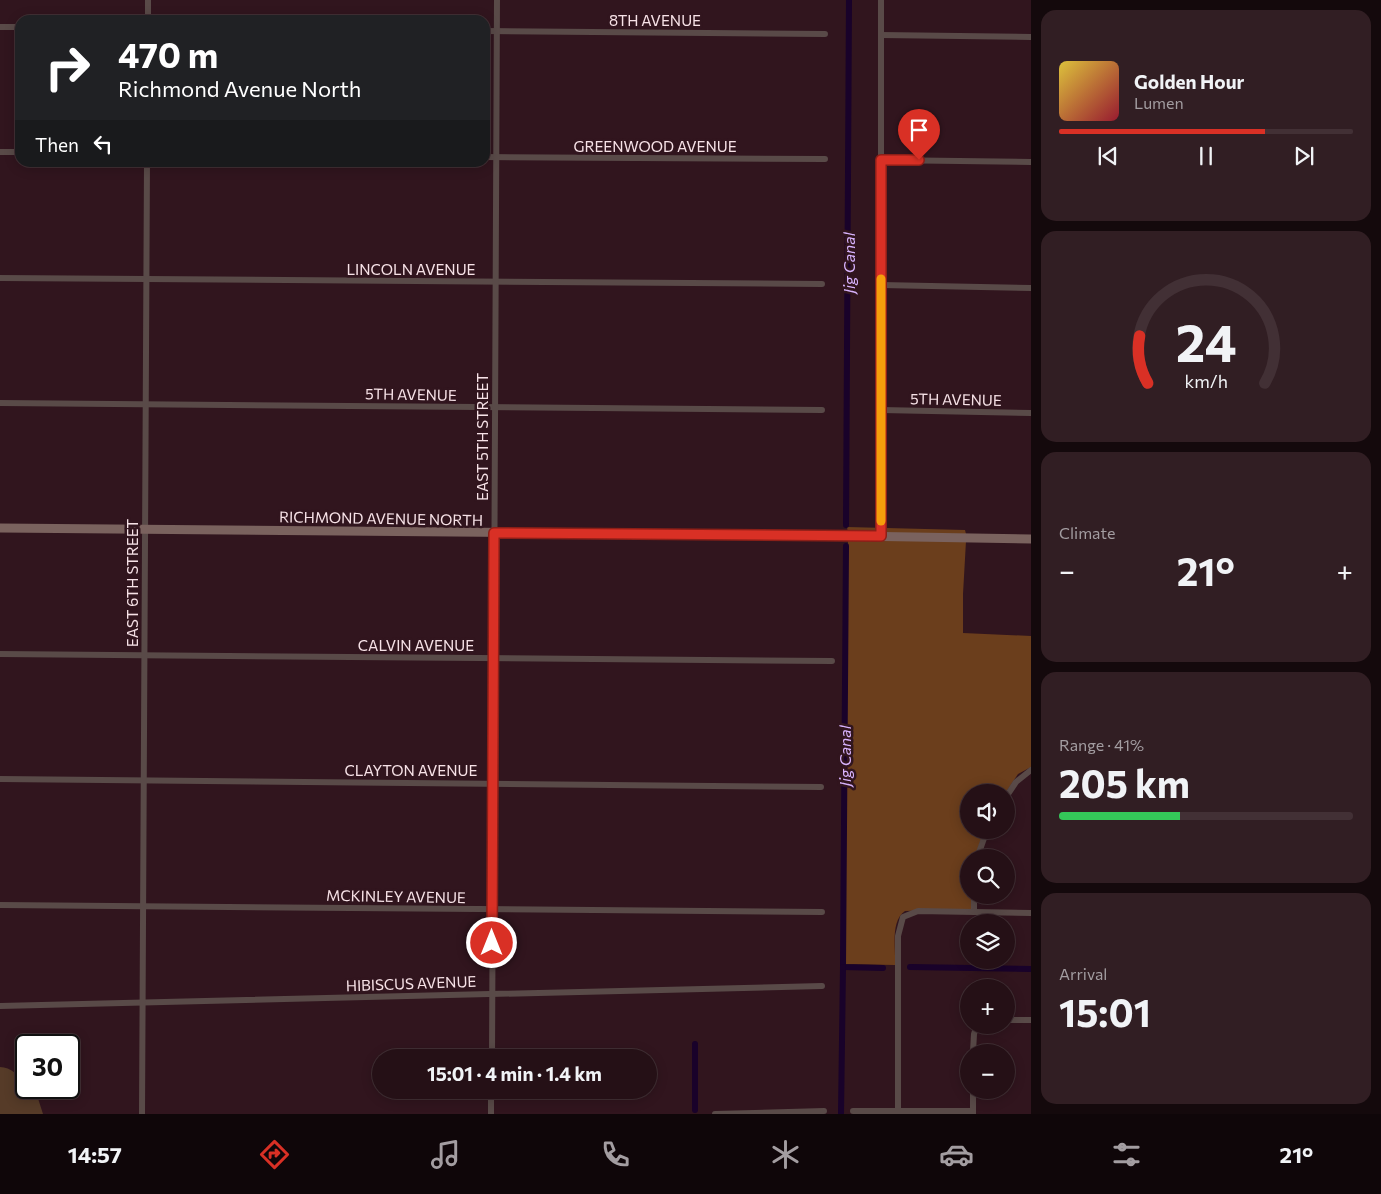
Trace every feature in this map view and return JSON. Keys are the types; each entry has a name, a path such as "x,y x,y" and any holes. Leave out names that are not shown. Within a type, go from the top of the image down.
{"street":[{"path":"148,0 148,15"},
{"name":"EAST 5TH STREET","path":"492,1049 497,0"},
{"path":"881,0 881,536"},
{"path":"0,27 15,27"},
{"name":"8TH AVENUE","path":"490,31 825,34"},
{"path":"881,35 1031,37"},
{"path":"0,152 15,152"},
{"name":"GREENWOOD AVENUE","path":"490,157 825,159"},
{"path":"881,160 1031,162"},
{"name":"EAST 6TH STREET","path":"142,1114 147,167"},
{"name":"LINCOLN AVENUE","path":"0,278 822,284"},
{"path":"882,285 1031,288"},
{"name":"5TH AVENUE","path":"0,403 822,410"},
{"name":"5TH AVENUE","path":"881,410 1031,413"},
{"name":"RICHMOND AVENUE NORTH","path":"0,528 1031,538"},
{"name":"CALVIN AVENUE","path":"0,654 832,660"},
{"path":"1015,784 1031,770"},
{"name":"CLAYTON AVENUE","path":"0,779 821,786"},
{"name":"MCKINLEY AVENUE","path":"0,904 822,912"},
{"path":"974,904 974,912"},
{"path":"898,1113 898,936 903,916 918,911 1031,913"},
{"name":"HIBISCUS AVENUE","path":"0,1006 822,986"},
{"path":"1015,1020 1031,1020"},
{"path":"491,1114 492,1099"},
{"path":"853,1111 973,1113 973,1099"},
{"path":"715,1114 824,1111"}],"shaded area":[{"path":"847,527 965,530 966,534 848,533"},
{"path":"848,539 966,541 963,633 1031,636 1031,767 1018,774 1011,784 960,784 960,839 981,839 978,849 960,849 960,904 971,904 971,909 905,911 897,921 895,965 841,964"},
{"path":"0,1067 4,1067 15,1073 15,1099 38,1099 43,1114 0,1114"}],"waterway":[{"name":"Jig Canal","path":"846,525 849,0"},
{"name":"Jig Canal","path":"846,546 843,967 883,968"},
{"name":"Jig Canal","path":"841,1114 843,967"},
{"name":"Jig Canal","path":"910,967 1031,969"},
{"path":"695,1044 695,1110"}],"slow traffic":[{"path":"881,279 881,521"}],"route":[{"path":"492,943 494,533 881,536 881,160 919,160"}]}
